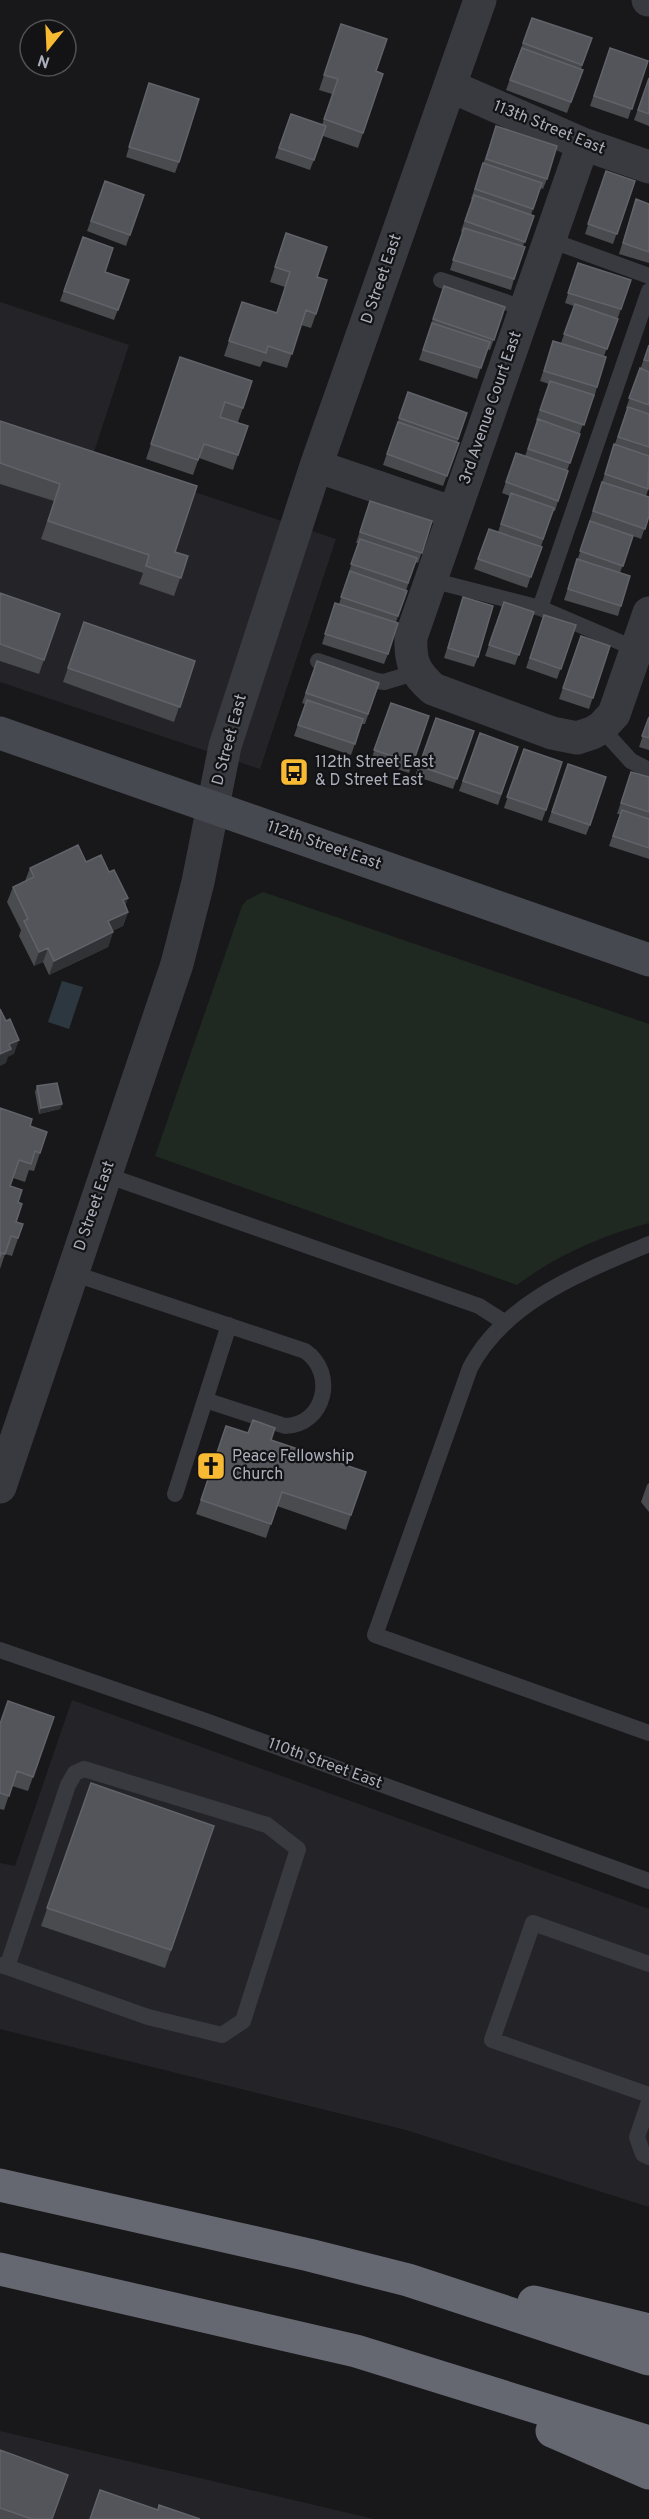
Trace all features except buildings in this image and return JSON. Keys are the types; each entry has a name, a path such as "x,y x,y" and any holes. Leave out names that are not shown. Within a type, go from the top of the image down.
{"highway":[{"path":"0,2185 578,2311 649,2330"},
{"path":"309,2254 408,2280 649,2359"},
{"path":"0,2269 356,2351 649,2442"},
{"path":"356,2351 565,2436 649,2473"}],"main road":[{"name":"112th Street East","path":"0,733 649,960"}],"street":[{"name":"D Street East","path":"0,1487 177,964 198,882 225,746 316,466 480,0"},
{"name":"113th Street East","path":"450,86 584,144 649,167"},
{"name":"3rd Avenue Court East","path":"417,672 411,655 411,637 584,144"},
{"path":"316,466 454,513"},
{"path":"417,672 433,689 552,734 577,738 601,728 614,714 649,613"}],"lane":[{"path":"550,240 649,276"},
{"path":"441,280 526,309"},
{"path":"540,608 649,291"},
{"path":"431,580 540,608 636,649"},
{"path":"318,661 384,682 417,672"},
{"path":"601,728 631,761 649,770"},
{"path":"106,1175 479,1306 504,1322"},
{"path":"649,1244 562,1283 504,1322 479,1351 470,1368 375,1635 649,1733"},
{"path":"72,1273 305,1351 314,1357 324,1380 317,1411 298,1426 285,1426 205,1400"},
{"path":"175,1494 229,1325"},
{"name":"110th Street East","path":"0,1650 203,1720 649,1881"},
{"path":"84,1769 267,1825 298,1850 243,2021 222,2035 148,2017 4,1966 68,1785 75,1773 84,1769"},
{"path":"649,1964 532,1923 492,2040 649,2095"},
{"path":"649,2102 637,2137 642,2154 649,2157"}],"shaded area":[{"path":"0,302 129,345 92,458 336,539 260,769 0,682"},
{"path":"263,892 649,1024 649,1223 580,1248 548,1264 517,1285 155,1156 242,906 247,900"},
{"path":"62,981 83,987 69,1029 48,1022"},
{"path":"72,1700 649,1909 649,2207 406,2130 0,2029 0,1863 15,1866"},
{"path":"0,2431 374,2519 0,2519"}],"place":[{"name":"112th Street East & D Street East","path":"294,772"},
{"name":"Peace Fellowship Church","path":"211,1466"}]}
